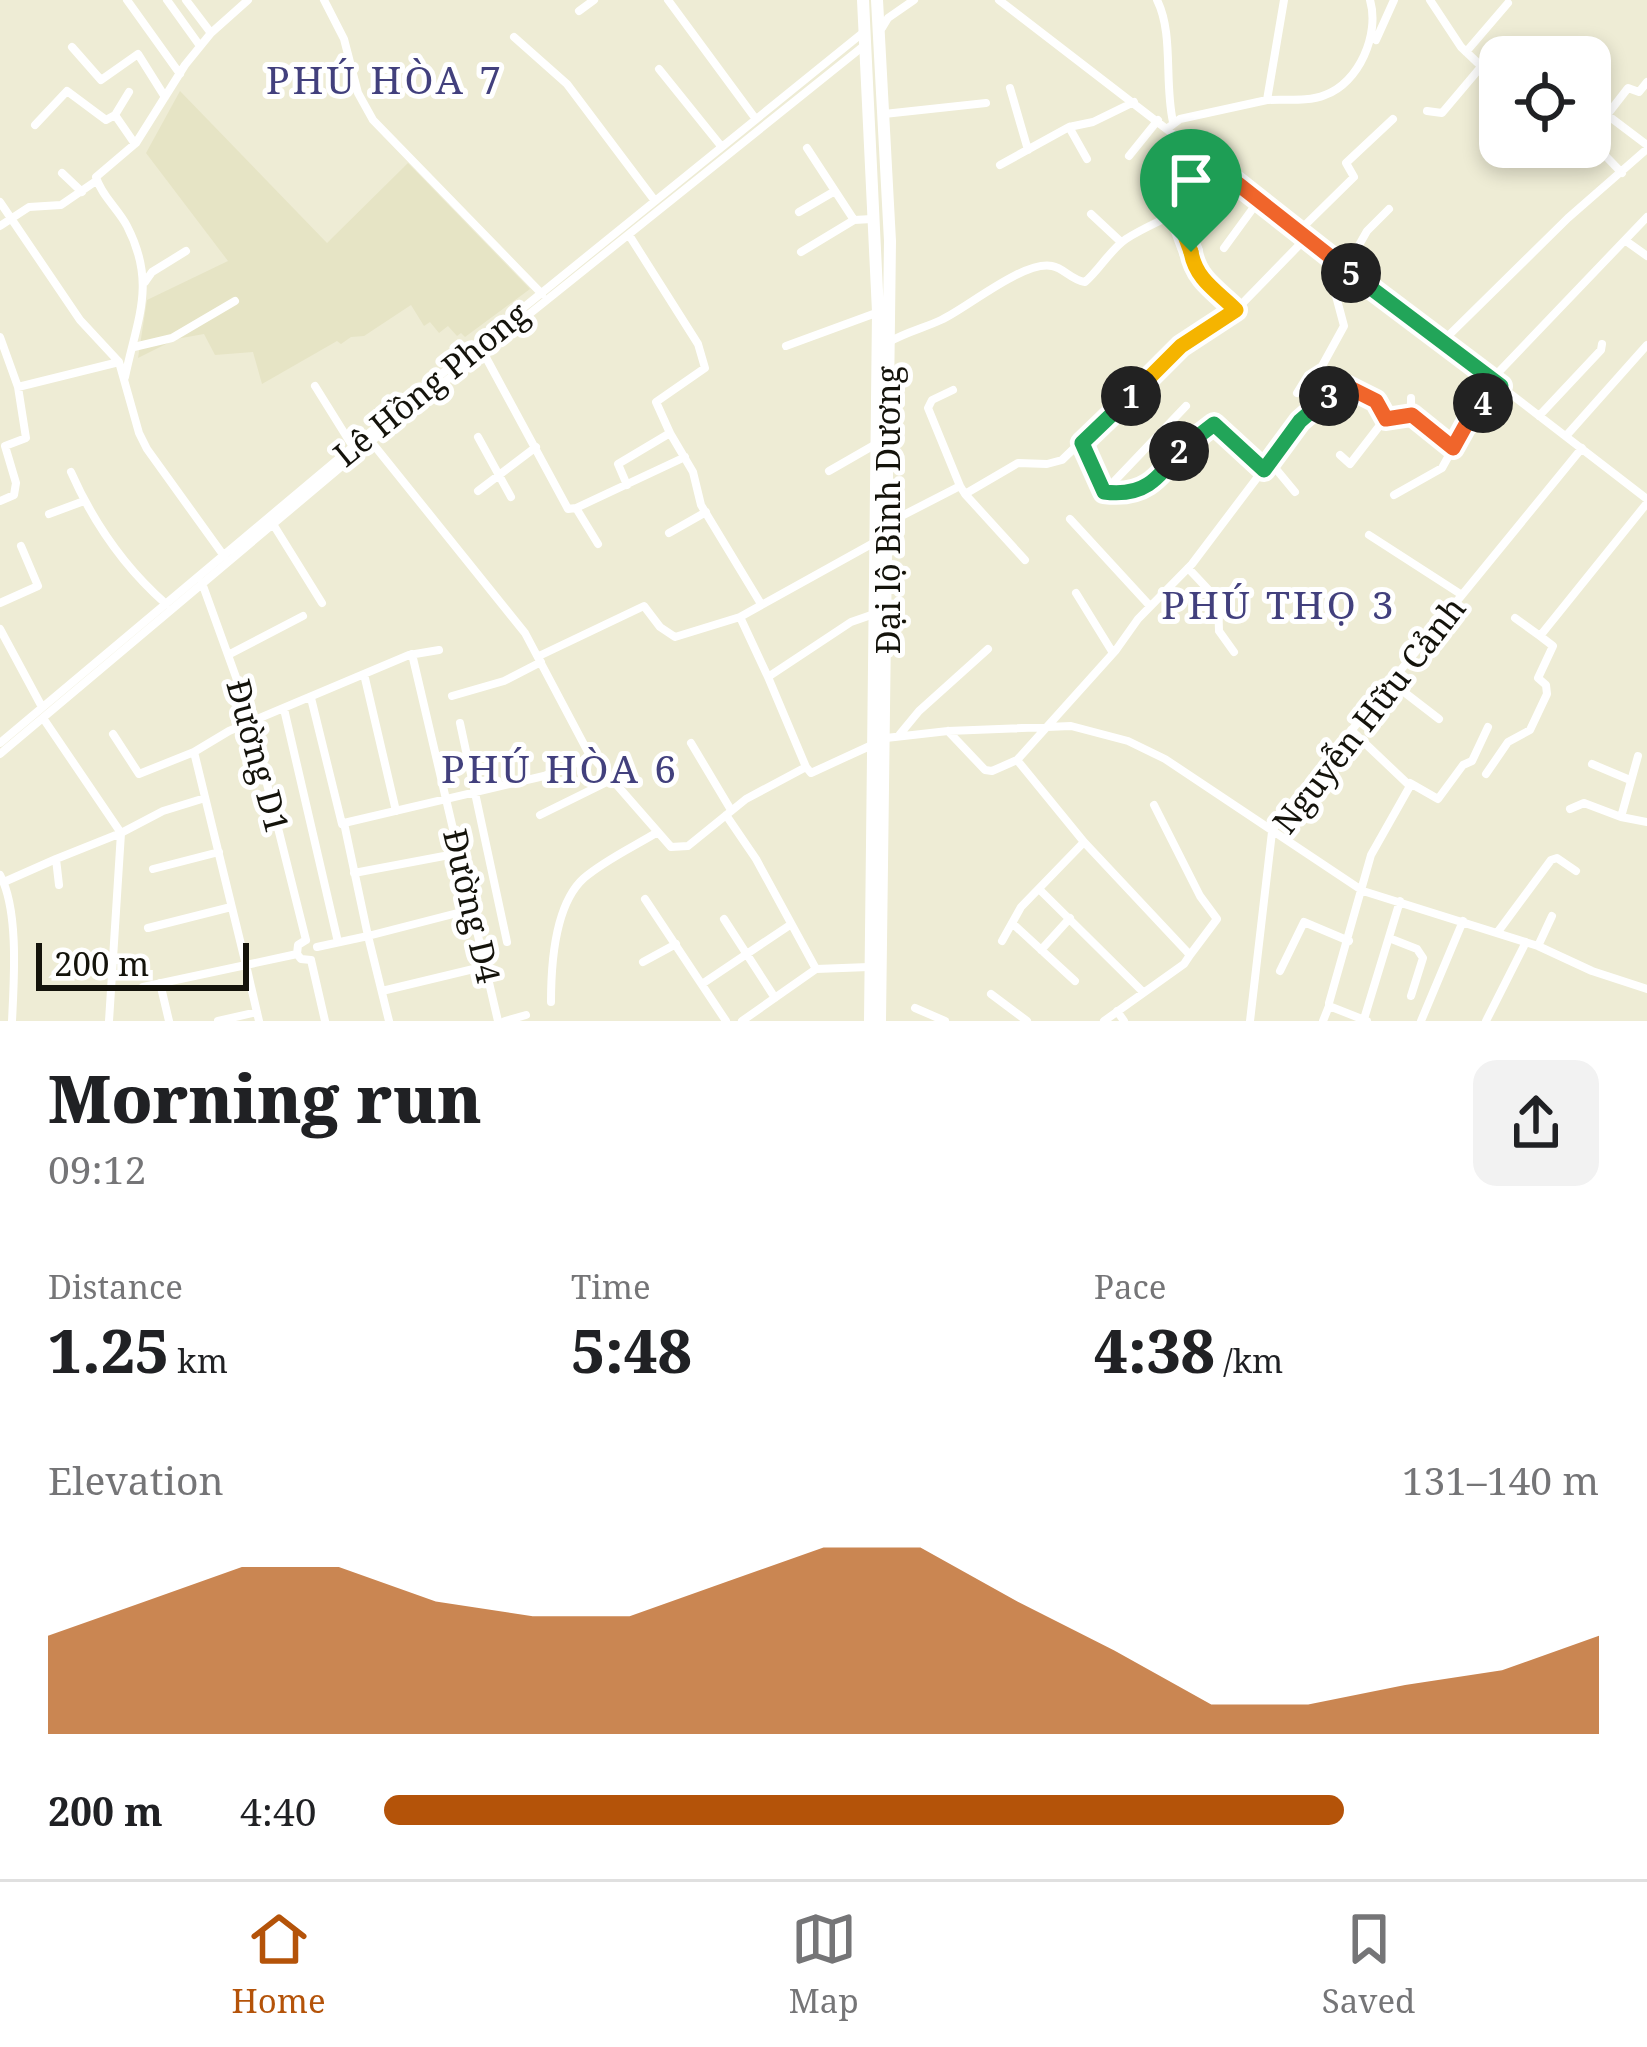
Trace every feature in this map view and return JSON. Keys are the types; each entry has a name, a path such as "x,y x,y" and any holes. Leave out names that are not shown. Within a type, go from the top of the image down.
{"highway":[{"name":"Đại lộ Bình Dương","path":"863,0 883,115 890,241 880,1021"},
{"name":"Đại lộ Bình Dương","path":"870,1021 887,739 877,613 878,312 870,36 883,18 877,0"}],"street":[{"path":"127,0 180,74"},
{"path":"167,0 200,46"},
{"path":"186,0 211,33"},
{"path":"0,226 28,207 61,205 96,181 135,144 200,46 248,0"},
{"path":"325,0 373,120 542,294"},
{"path":"579,11 594,0"},
{"path":"668,0 755,118"},
{"path":"883,18 914,0"},
{"path":"999,0 1171,125 1258,200 1647,501 1540,636"},
{"path":"1157,0 1166,25 1171,125"},
{"path":"1267,100 1284,0"},
{"path":"1370,0 1375,29 1371,46"},
{"path":"1171,125 1267,100 1330,94 1371,46 1394,0"},
{"path":"1430,0 1479,67"},
{"path":"1466,52 1508,3"},
{"name":"Lê Hồng Phong","path":"226,558 273,524 369,438 755,118 870,36"},
{"name":"Lê Hồng Phong","path":"0,743 201,580 353,447 483,352 870,36"},
{"path":"514,37 576,94 656,201"},
{"path":"72,47 101,80 138,54 165,97"},
{"path":"659,69 721,146"},
{"path":"1427,111 1442,113 1479,69"},
{"path":"1611,110 1628,88 1640,92 1647,82"},
{"path":"1010,88 1028,150"},
{"path":"35,125 67,91 106,120 115,115 129,92"},
{"path":"1000,165 1069,127 1093,122 1134,102"},
{"path":"883,115 986,104"},
{"path":"115,115 135,144"},
{"path":"1442,341 1647,147 1611,118"},
{"path":"888,523 1018,463 1063,460 1181,346 1236,310 1354,177 1346,164 1393,119"},
{"path":"1129,156 1158,120"},
{"path":"1069,127 1087,159"},
{"path":"807,148 854,220"},
{"path":"1611,162 1622,173"},
{"path":"62,173 82,192"},
{"path":"889,342 1042,266 1053,266 1084,281 1121,242 1177,214 1224,173"},
{"path":"96,181 134,240 144,283 125,376"},
{"path":"799,212 835,190"},
{"path":"1224,248 1258,200"},
{"path":"0,202 80,320 119,362 147,449 226,558"},
{"path":"1346,268 1367,231 1389,209"},
{"path":"1090,214 1121,242"},
{"path":"1177,214 1194,267 1207,286 1236,310"},
{"path":"1492,379 1647,217"},
{"path":"801,252 854,220 874,219"},
{"path":"629,235 705,360 703,373 656,402 685,457 706,512 761,604"},
{"path":"1626,241 1647,256"},
{"path":"144,283 152,272 186,251"},
{"path":"1297,393 1308,375 1322,366 1344,326 1336,296 1355,276"},
{"path":"134,347 172,338 235,301"},
{"path":"786,346 878,312"},
{"path":"0,337 18,387 26,438 4,446 16,482 14,495 0,501"},
{"path":"1540,416 1602,344"},
{"path":"1566,436 1647,345"},
{"path":"483,352 569,510 685,457"},
{"path":"18,387 119,362"},
{"path":"1322,366 1338,382 1376,401 1386,419"},
{"path":"948,731 985,770 1017,760 1188,568 1300,421 1323,403 1338,382"},
{"path":"315,386 353,447"},
{"path":"1394,495 1438,472 1473,412 1501,386"},
{"path":"952,390 932,400 928,408 963,490 1024,560"},
{"path":"1411,398 1411,414"},
{"path":"1104,492 1186,406"},
{"path":"1411,414 1453,448"},
{"path":"1340,454 1350,464 1386,419 1411,414"},
{"path":"1104,492 1153,484 1181,447 1212,424 1294,492"},
{"path":"627,485 618,464 670,433"},
{"path":"478,436 511,496"},
{"path":"369,438 490,588 540,659 578,738 665,843 680,849 764,787 806,766"},
{"path":"829,471 878,443"},
{"path":"1082,443 1104,492"},
{"path":"478,491 536,447"},
{"name":"Nguyễn Hữu Cảnh","path":"1250,1021 1272,832 1582,448"},
{"path":"71,472 84,502 126,566 166,604"},
{"path":"49,514 84,502"},
{"path":"576,508 598,544"},
{"path":"669,533 706,512"},
{"path":"1070,520 1150,606"},
{"path":"273,524 322,603"},
{"path":"1370,535 1462,595"},
{"path":"452,696 494,684 644,606 659,627 675,638 740,617 877,541"},
{"path":"0,603 38,586 21,546"},
{"path":"1188,568 1218,600 1219,631 1234,652"},
{"name":"Lê Hồng Phong","path":"0,754 166,604 201,580"},
{"name":"Đường D1","path":"201,580 252,722 305,940"},
{"path":"1076,593 1113,653"},
{"path":"767,677 851,622 877,613"},
{"path":"230,654 303,616"},
{"path":"740,617 811,773 887,739 948,731 1071,726 1128,741 1165,759 1363,891 1538,946 1647,989"},
{"path":"1486,774 1508,742 1530,730 1547,694 1538,678 1553,646 1515,618"},
{"path":"0,629 43,712 121,833 110,1021"},
{"path":"112,734 139,774 412,654 440,650"},
{"path":"887,739 988,650"},
{"name":"Đường D4","path":"412,654 501,1020"},
{"path":"364,674 396,811"},
{"path":"1391,682 1439,718"},
{"path":"311,698 389,1021"},
{"path":"284,709 338,942"},
{"path":"460,723 507,943"},
{"path":"1351,730 1409,782 1438,799 1463,765 1472,761 1488,727"},
{"path":"691,743 816,969"},
{"path":"194,752 258,1017 218,1021"},
{"path":"1621,817 1638,756"},
{"path":"343,825 544,776 592,757"},
{"path":"1017,760 1084,842 1190,955"},
{"path":"1592,764 1630,781"},
{"path":"540,815 611,780"},
{"path":"1323,1021 1371,855 1407,797 1409,782"},
{"path":"11,1021 14,929 2,879 205,798"},
{"path":"1570,809 1584,803 1647,822"},
{"path":"1103,1021 1184,964 1216,919 1154,805"},
{"path":"550,1002 550,962 571,894 585,878 656,833"},
{"path":"1002,941 1021,907 1084,842"},
{"path":"153,868 219,852"},
{"path":"354,873 460,853"},
{"path":"1497,933 1551,860 1557,858 1576,871"},
{"path":"56,859 59,885"},
{"path":"1040,890 1143,992"},
{"path":"645,898 726,1021"},
{"path":"1329,1006 1365,1020 1400,901"},
{"path":"148,928 231,907"},
{"path":"316,947 310,960 297,954 305,940 316,947 473,909"},
{"path":"1538,946 1552,916"},
{"path":"1041,950 1070,918"},
{"path":"724,919 775,998"},
{"path":"1421,1021 1463,921"},
{"path":"1280,970 1304,922 1349,941"},
{"path":"1012,923 1075,981"},
{"path":"702,984 790,925"},
{"path":"1389,938 1417,949 1423,958 1411,996"},
{"path":"1486,1021 1526,942"},
{"path":"643,962 676,944"},
{"path":"143,987 297,954"},
{"path":"310,960 325,1021"},
{"path":"382,992 486,966"},
{"path":"742,1021 816,969 871,967"},
{"path":"160,983 169,1021"},
{"path":"992,994 1028,1021"},
{"path":"915,1008 945,1021"},
{"path":"1117,1011 1124,1021"},
{"path":"501,1020 526,1015"}],"shaded area":[{"path":"180,91 327,243 408,163 530,289 465,337 448,326 439,333 430,322 424,326 411,305 364,336 341,344 337,341 262,384 253,352 215,355 204,334 176,339 138,358 147,300 228,261 146,153"}],"district":[{"name":"PHÚ HÒA 7","path":"385,80"},
{"name":"PHÚ THỌ 3","path":"1279,605"},
{"name":"PHÚ HÒA 6","path":"560,769"}],"route":[{"path":"1224,173 1501,386 1473,412 1453,448 1412,415 1386,419 1376,401 1338,382 1323,403 1300,421 1264,470 1212,424 1181,447 1153,484 1104,492 1082,443 1181,346 1236,310 1207,286 1194,267 1191,252 1177,214 1224,173"}]}
